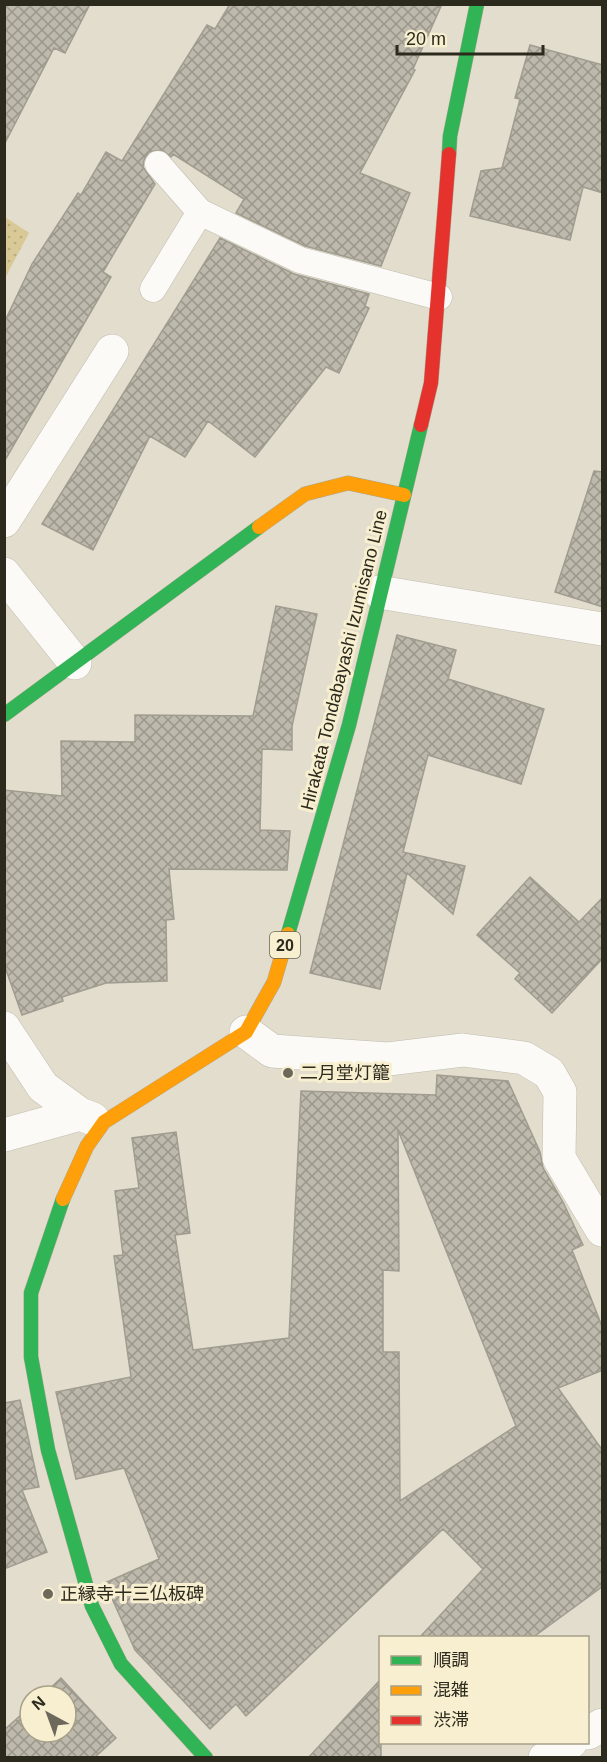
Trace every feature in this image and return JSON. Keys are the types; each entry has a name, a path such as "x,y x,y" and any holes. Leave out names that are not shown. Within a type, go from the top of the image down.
{"main road":[{"name":"Hirakata Tondabayashi Izumisano Line","path":"206,1758 121,1664 92,1605 48,1450 31,1357 31,1293 54,1220 87,1146 92,1118 246,1032 274,982 349,725 379,592 431,383 450,136 477,4"},
{"name":"Hirakata Tondabayashi Izumisano Line","path":"4,715 305,494 348,483 404,495"}],"street":[{"path":"4,521 112,351"},
{"path":"4,574 75,663"},
{"path":"379,592 603,629"},
{"path":"4,1028 43,1087 92,1118"},
{"path":"246,1032 272,1052 388,1059 463,1050 524,1058 549,1073 560,1092 559,1158 603,1230"},
{"path":"4,1135 92,1118"},
{"path":"589,1732 603,1725"},
{"path":"545,1758 569,1744"}],"lane":[{"path":"158,165 200,212 300,260 439,297"},
{"path":"153,289 200,212"}],"shaded area":[{"path":"5,217 29,233 5,278"}],"building":[{"path":"4,4 90,4 65,53 54,48 4,145"},
{"path":"230,4 442,4 413,69 415,70 360,173 410,193 381,266 305,246 236,213 244,199 173,154 171,157 162,150 149,152 143,167 155,184 103,272 111,277 4,462 4,323 32,264 78,193 81,195 106,152 122,161 207,25 215,29"},
{"path":"530,45 603,65 603,193 583,187 570,240 470,216 481,171 502,168 520,99 515,98"},
{"path":"220,238 294,274 369,294 365,306 369,308 339,373 326,367 255,457 208,421 185,457 150,436 93,550 42,524"},
{"path":"594,471 603,472 603,607 555,592"},
{"path":"276,606 317,614 292,726 292,750 262,749 260,830 290,831 287,870 169,869 174,919 166,920 167,981 106,983 62,997 63,1001 22,1015 4,964 4,790 62,796 61,741 135,742 135,715 253,716"},
{"path":"397,635 456,650 448,679 544,709 521,784 428,755 403,852 465,866 453,914 407,873 380,989 310,973"},
{"path":"530,877 579,922 603,897 603,958 552,1013 515,979 520,973 477,935"},
{"path":"437,1075 508,1081 540,1152 543,1168 563,1202 583,1245 572,1250 603,1329 603,1370 558,1388 603,1451 603,1586 535,1636 421,1636 483,1569 443,1529 246,1716 236,1704 210,1729 135,1650 105,1583 159,1559 124,1468 76,1479 56,1392 131,1377 114,1256 123,1255 115,1191 139,1188 132,1138 176,1132 190,1233 175,1235 193,1350 289,1338 301,1091 436,1095","holes":["398,1130 516,1426 400,1501 399,1352 383,1352 383,1270 399,1271"]},
{"path":"20,1400 39,1487 22,1490 47,1552 4,1569 4,1403"},
{"path":"61,1678 66,1684 55,1684"},
{"path":"379,1681 381,1758 308,1758"},
{"path":"78,1697 116,1738 94,1758 4,1758 4,1730 18,1718 18,1744 78,1744"}],"traffic: fast":[{"path":"449,154 450,136 477,4"},
{"path":"288,934 349,725 421,425"},
{"path":"4,715 259,527"},
{"path":"63,1199 31,1293 31,1357 48,1450 92,1606 121,1664 206,1758"}],"traffic: slow":[{"path":"259,527 305,494 348,483 404,495"},
{"path":"63,1199 87,1146 104,1122 246,1032 274,982 288,934"}],"traffic: jam":[{"path":"421,425 431,383 449,154"}],"place":[{"name":"二月堂灯籠","path":"288,1073"},
{"name":"正縁寺十三仏板碑","path":"48,1594"}]}
